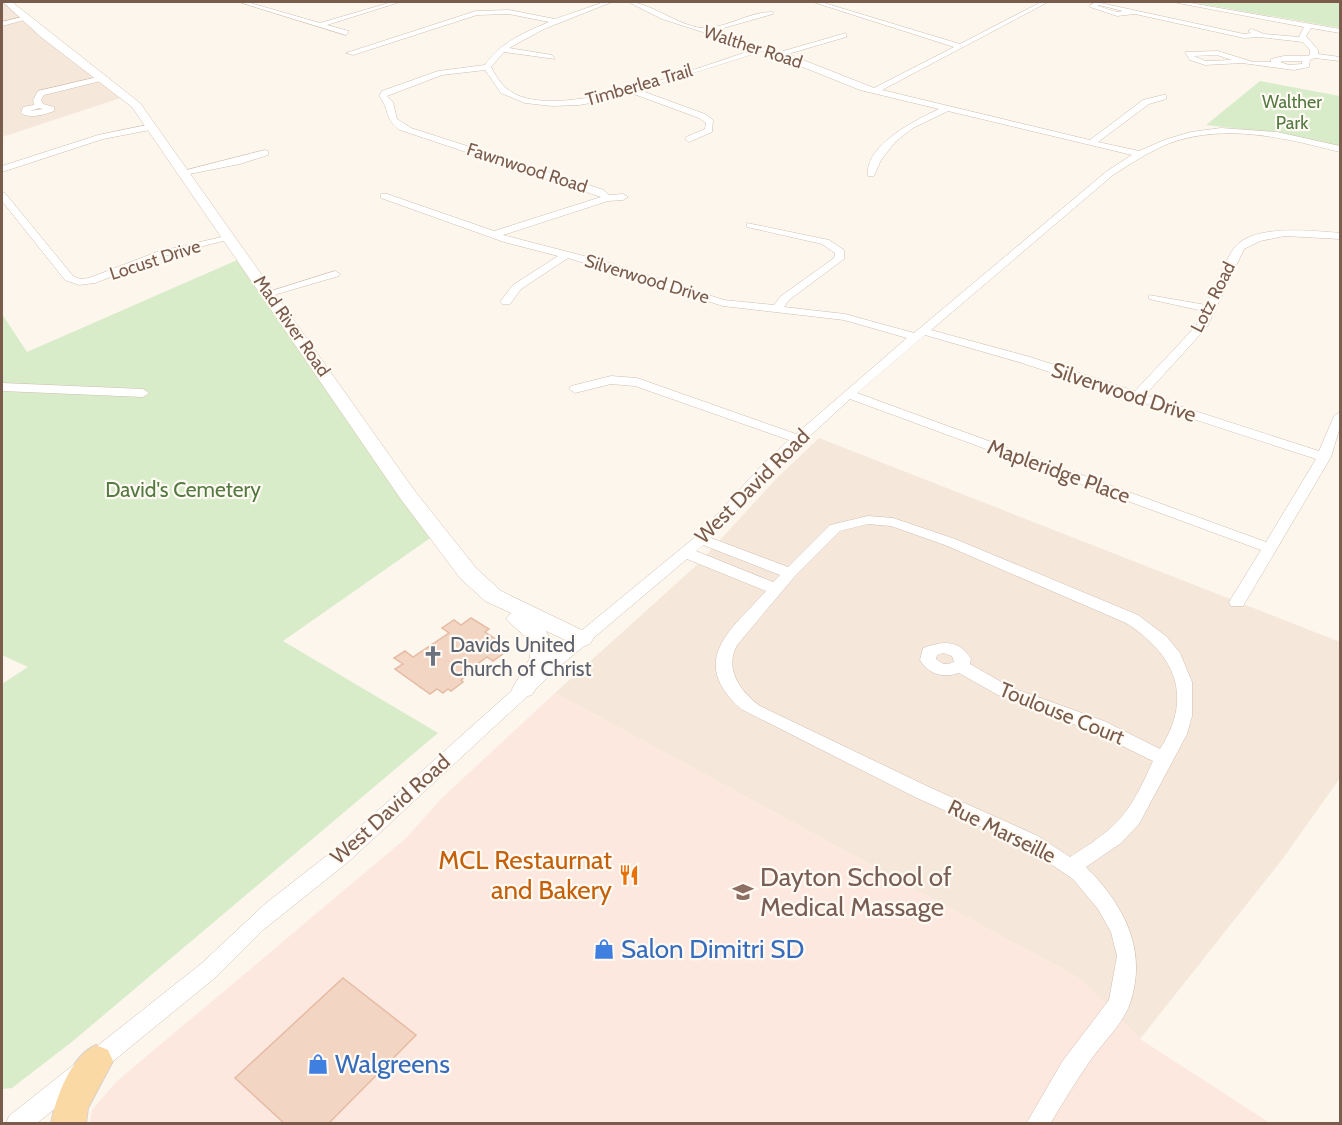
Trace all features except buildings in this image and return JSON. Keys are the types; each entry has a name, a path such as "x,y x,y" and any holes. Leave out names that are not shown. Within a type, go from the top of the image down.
{"main road":[{"path":"68,1124 71,1104 96,1061"}],"street":[{"name":"Mad River Road","path":"7,2 136,105 270,293 445,546 468,573 493,596 582,639"},
{"path":"242,2 346,33"},
{"path":"377,2 387,4"},
{"path":"320,25 397,2"},
{"path":"487,67 492,58 555,21 609,2"},
{"name":"Walther Road","path":"631,2 653,15 781,54 875,91"},
{"path":"816,2 959,46"},
{"path":"875,91 1045,2"},
{"path":"1176,2 1341,31"},
{"path":"1135,12 1117,14 1091,5 1109,3 1135,12 1198,24 1221,23 1245,28 1260,35 1304,40"},
{"path":"350,53 476,13 509,12 555,21"},
{"path":"704,31 771,13"},
{"path":"2,24 26,18"},
{"path":"1276,62 1257,64 1242,61 1206,62 1193,59 1188,54 1202,52 1232,56 1249,55 1300,68 1306,65 1314,50 1304,40 1302,32 1309,26"},
{"path":"781,54 843,35"},
{"name":"Timberlea Trail","path":"487,67 506,92 537,102 582,102 631,90 763,49"},
{"path":"505,50 552,57"},
{"path":"1232,56 1242,61"},
{"path":"1310,58 1341,59"},
{"name":"Fawnwood Road","path":"487,67 441,73 385,93 383,96 389,102 389,116 399,126 601,192 607,198 493,235"},
{"path":"39,106 37,99 45,92 102,78"},
{"path":"631,90 702,116 711,122 709,130 689,139"},
{"path":"875,91 1139,154"},
{"path":"1091,143 1146,102 1164,97"},
{"path":"871,174 884,145 911,126 947,108"},
{"path":"2,170 101,137 152,127"},
{"name":"West David Road","path":"17,1124 209,970 237,941 303,883 341,856 524,689 700,539 726,509 798,439 1110,173 1139,154 1185,134 1218,130 1269,135 1341,149"},
{"path":"184,172 240,161 265,153"},
{"name":"Locust Drive","path":"2,195 69,278 79,282 91,281 161,254 230,238"},
{"name":"Silverwood Drive","path":"384,196 493,235 618,268 723,303 856,319 919,334 1137,396 1324,457"},
{"path":"607,198 623,197"},
{"path":"752,225 825,242 840,252 839,259 785,298 776,310"},
{"name":"Lotz Road","path":"1137,396 1193,337 1236,251 1244,243 1264,236 1285,233 1341,236"},
{"path":"506,302 517,287 566,255"},
{"path":"270,293 335,274"},
{"path":"1153,297 1209,309"},
{"path":"574,389 598,382 637,382 798,439"},
{"path":"2,387 143,393"},
{"name":"Mapleridge Place","path":"849,394 1269,548"},
{"path":"1237,602 1324,457 1332,431 1341,416"},
{"name":"Rue Marseille","path":"859,520 886,521 950,542 1132,619 1151,632 1170,651 1185,676 1181,723 1177,736 1129,824 1071,866 1031,841 905,784 744,702 728,682 723,655 730,642 790,573 835,528 859,520"},
{"path":"700,539 790,573"},
{"path":"684,552 776,589"},
{"path":"493,596 505,610 539,634 544,642 543,657 524,689"},
{"name":"Toulouse Court","path":"961,666 1005,691 1098,726 1163,758"},
{"path":"1037,1124 1070,1070 1119,1004 1127,956 1121,931 1105,903 1071,866"}],"shaded area":[{"path":"2,2 7,2 90,70 127,96 2,137"},
{"path":"819,438 1340,642 1340,778 1281,861 1140,1039 1082,980 555,693 699,563 776,479"},
{"path":"555,693 1082,980 1140,1039 1270,1123 90,1122 92,1110 116,1082 406,838 442,798"}],"green space":[{"path":"1190,2 1340,2 1340,28"},
{"name":"Walther Park","path":"1260,81 1340,96 1340,147 1267,132 1206,125"},
{"name":"David's Cemetery","path":"244,257 436,534 283,641 438,733 73,1041 12,1088 2,1089 2,684 28,667 2,655 2,314 27,352"}],"place":[{"name":"Davids United Church of Christ","path":"433,656"},
{"name":"MCL Restaurnat and Bakery","path":"629,875"},
{"name":"Dayton School of Medical Massage","path":"743,892"},
{"name":"Salon Dimitri SD","path":"604,949"},
{"name":"Walgreens","path":"318,1064"}]}
